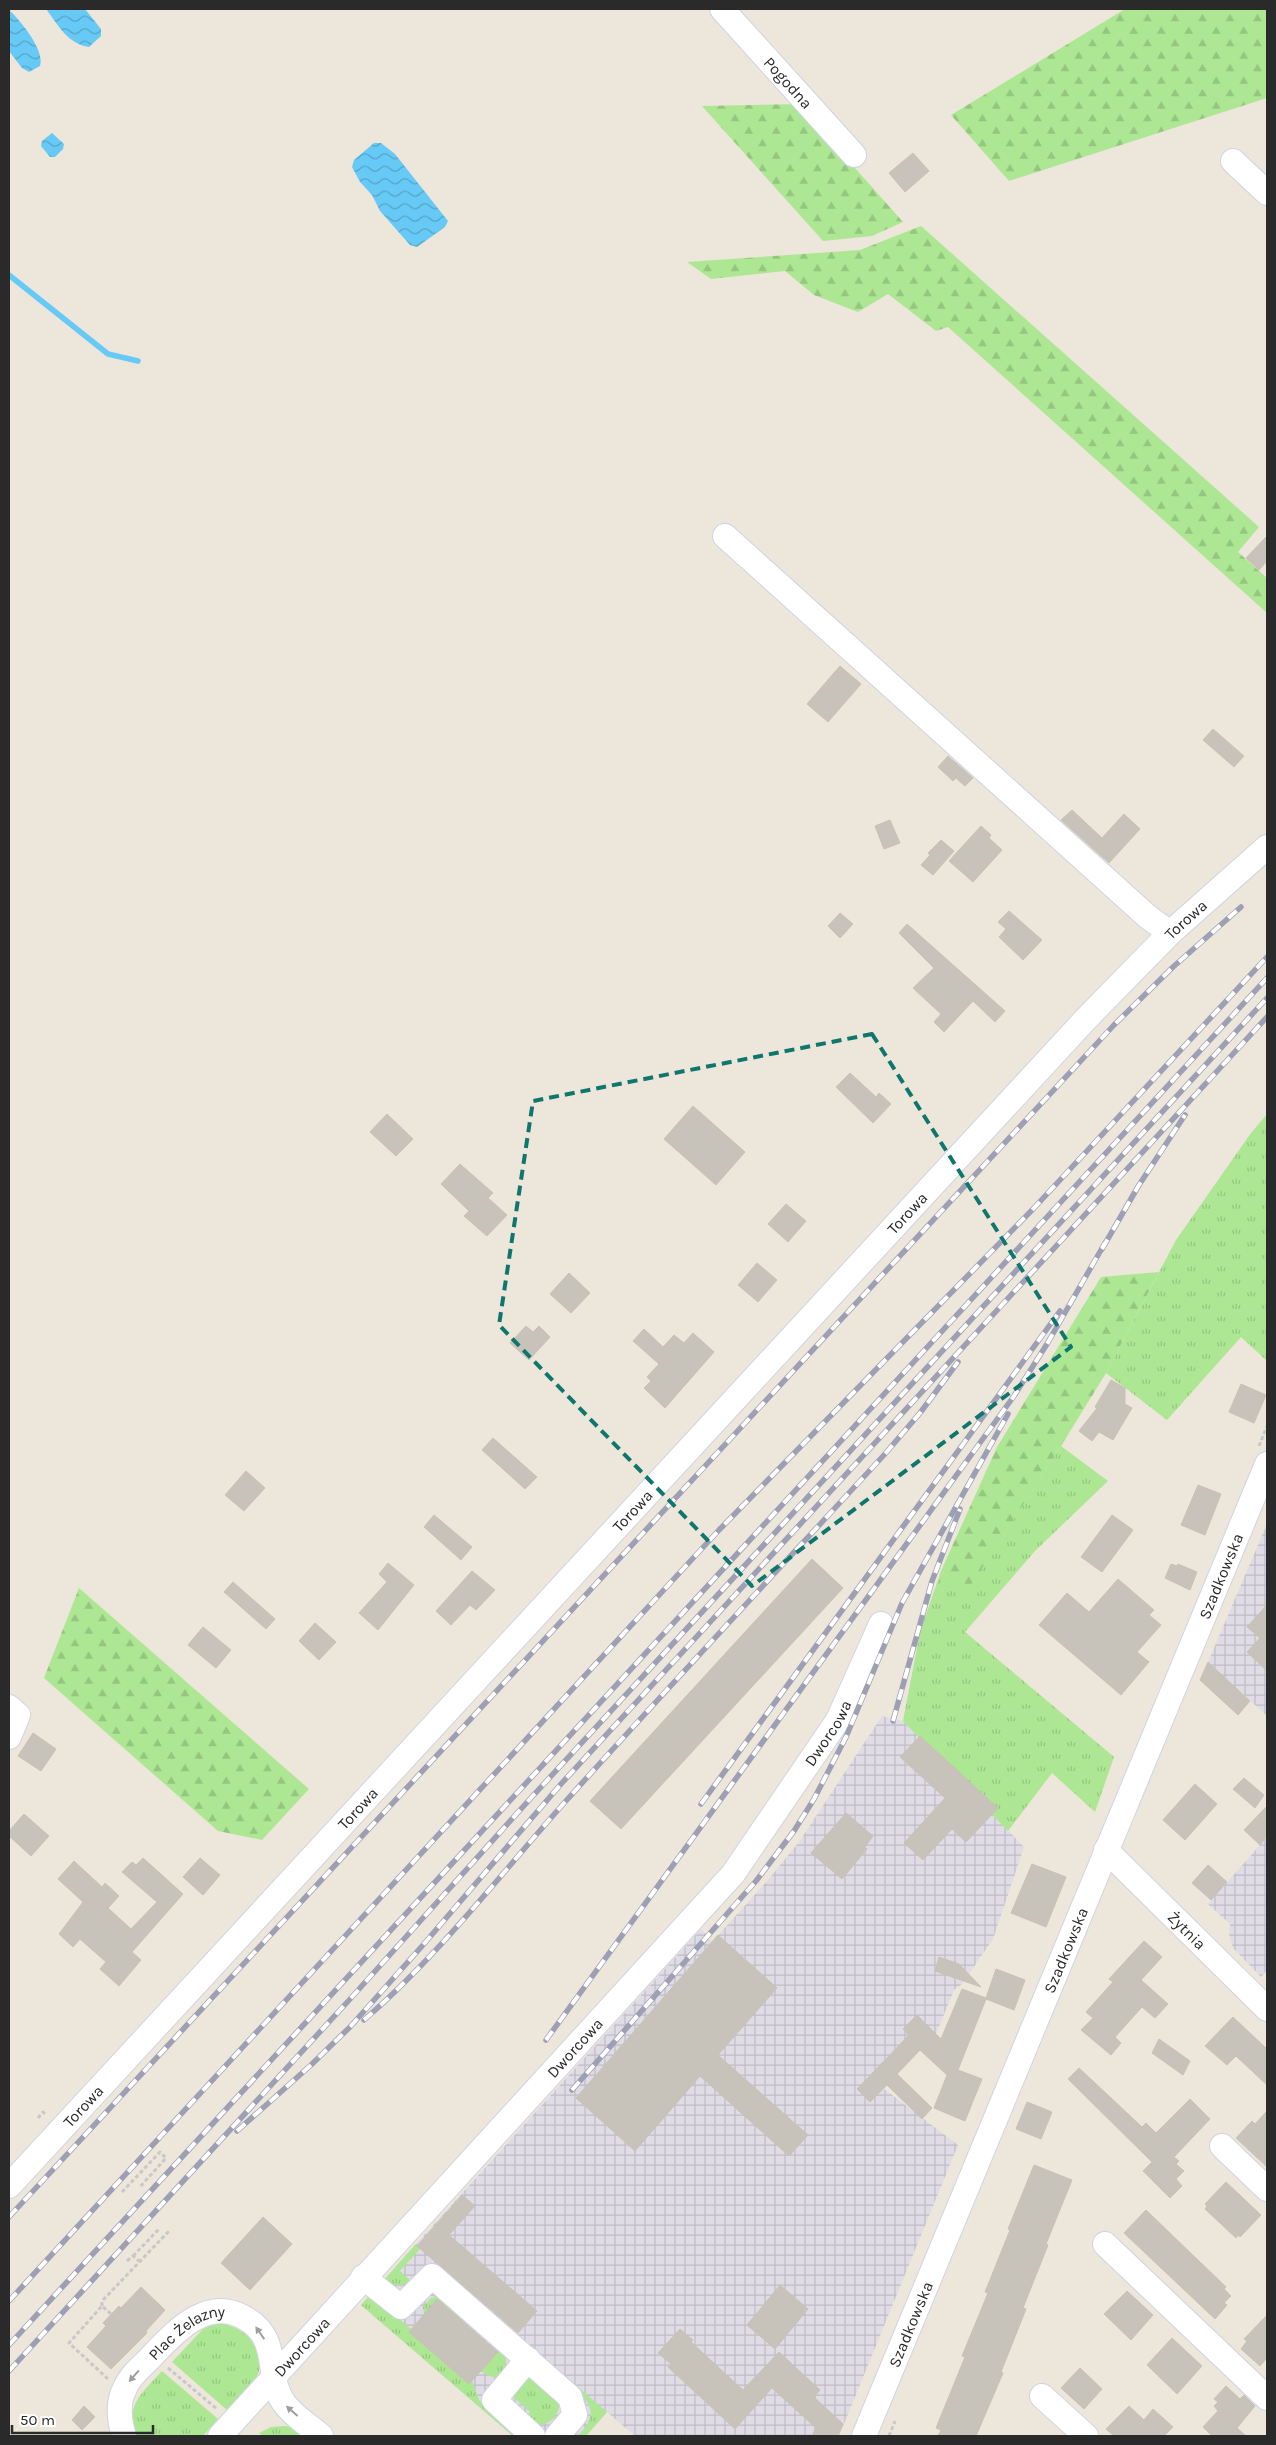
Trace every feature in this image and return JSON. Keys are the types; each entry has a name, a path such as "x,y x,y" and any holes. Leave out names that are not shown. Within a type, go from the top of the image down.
{"street":[{"name":"Pogodna","path":"722,9 854,155"},
{"path":"1233,161 1267,192"},
{"path":"725,536 1148,917 1170,932"},
{"name":"Torowa","path":"9,2186 1077,1029 1170,932 1267,847"},
{"name":"Szadkowska","path":"864,2436 1267,1464"},
{"name":"Dworcowa","path":"221,2425 275,2378 362,2278 452,2184 733,1874 838,1720 881,1624"},
{"path":"9,1707 18,1715 9,1737"},
{"name":"Żytnia","path":"1106,1850 1267,2009"},
{"path":"1222,2146 1267,2189"},
{"path":"1104,2244 1267,2398"},
{"path":"362,2278 401,2307 432,2276 570,2397 575,2415 556,2436"},
{"name":"Plac Żelazny","path":"124,2436 119,2412 125,2387 130,2378 179,2327 198,2317 224,2312 242,2316 256,2326 270,2350 275,2378 283,2403 321,2436"},
{"path":"528,2359 494,2400 533,2436"},
{"path":"1042,2396 1086,2436"}],"path":[{"path":"122,2192 160,2152 166,2158 139,2188"},
{"path":"127,2261 160,2228"},
{"path":"108,2379 68,2343 102,2306 102,2302 170,2230"},
{"path":"133,2256 139,2262"},
{"path":"102,2306 111,2314"},
{"path":"167,2367 221,2425"}],"highlighted area":[{"path":"872,1034 1071,1347 752,1586 499,1325 533,1101"}],"shaded area":[{"path":"1267,1524 1267,1716 1208,1662"},
{"path":"882,1716 903,1721 1024,1847 993,1939 962,1984 954,1990 936,2034 883,2088 958,2145 839,2436 635,2436 607,2412 586,2436 513,2436 361,2305 701,1929 712,1942 768,1880 799,1842"},
{"path":"1267,1837 1267,1970 1261,1977 1233,1948 1229,1934 1230,1924 1208,1904"}],"green space":[{"path":"1125,9 1267,9 1267,98 1009,181 951,115"},
{"path":"798,104 903,222 872,236 823,241 702,106"},
{"path":"921,226 1259,527 1238,552 1267,578 1267,613 948,327 936,331 888,294 858,312 814,295 785,271 711,279 687,262 860,250"},
{"path":"1267,1114 1267,1361 1241,1337 1167,1420 1106,1373 1176,1240 1251,1133"},
{"path":"1159,1272 1106,1373 964,1596 941,1571 997,1447 1101,1277"},
{"path":"1061,1446 1108,1481 1035,1551 965,1632 1114,1757 1095,1812 1052,1773 1008,1831 903,1721 920,1632 941,1571 964,1595"},
{"path":"79,1588 309,1789 262,1840 218,1831 44,1678"},
{"path":"415,2245 420,2249 400,2271 411,2281 397,2285 383,2281"},
{"path":"371,2294 411,2329 410,2332 469,2384 472,2380 479,2400 521,2436 513,2436 361,2305"},
{"path":"438,2296 465,2319 463,2322 424,2314 423,2307 431,2298"},
{"path":"212,2323 231,2326 248,2336 258,2351 260,2361 259,2371 254,2381 227,2410 172,2362 202,2330"},
{"path":"500,2349 505,2357 508,2370 498,2377 492,2377 480,2371"},
{"path":"162,2371 218,2419 203,2436 133,2436 132,2415 137,2400"},
{"path":"528,2375 560,2403 556,2416 547,2423 538,2425 527,2415 530,2412 512,2396"},
{"path":"571,2381 607,2412 586,2436 578,2436 589,2420 590,2408"},
{"path":"271,2427 294,2427 309,2436 263,2436 259,2433"}],"water":[{"path":"46,9 85,9 101,29 101,36 89,47 75,42 64,33"},
{"path":"9,10 25,28 39,52 40,66 29,72 22,68 9,51"},
{"path":"52,133 64,144 63,149 55,157 50,157 41,146 42,141"},
{"path":"374,143 381,143 395,154 448,221 445,227 417,247 410,245 380,211 372,195 360,182 352,167 354,160"}],"building":[{"path":"913,153 929,171 905,192 889,173"},
{"path":"1267,536 1267,561 1259,570 1246,558"},
{"path":"840,666 861,684 828,722 807,704"},
{"path":"1213,729 1244,756 1234,767 1203,740"},
{"path":"948,756 973,778 965,786 956,778 953,781 938,767"},
{"path":"1072,810 1102,838 1124,814 1140,829 1109,863 1061,820"},
{"path":"890,820 900,843 884,849 875,826"},
{"path":"981,826 991,835 989,838 1002,850 973,882 949,861"},
{"path":"941,840 954,851 933,875 921,865 930,855 928,853"},
{"path":"1009,911 1042,940 1023,960 999,937 1006,929 998,922"},
{"path":"840,913 853,924 840,938 828,926"},
{"path":"907,924 1005,1011 995,1022 973,1001 944,1032 934,1022 941,1014 913,988 934,968 899,933"},
{"path":"850,1073 876,1097 879,1093 891,1104 873,1123 836,1087"},
{"path":"693,1106 745,1152 716,1185 664,1139"},
{"path":"387,1114 413,1139 396,1156 370,1132"},
{"path":"460,1164 493,1193 488,1198 507,1215 487,1236 464,1216 469,1211 441,1184"},
{"path":"786,1204 806,1221 788,1242 768,1224"},
{"path":"757,1263 777,1280 758,1302 738,1285"},
{"path":"569,1273 590,1293 571,1313 550,1294"},
{"path":"526,1326 533,1332 539,1326 550,1337 529,1360 510,1343"},
{"path":"644,1329 663,1347 674,1335 684,1343 693,1333 714,1352 665,1408 644,1388 651,1381 647,1377 659,1364 633,1341"},
{"path":"1111,1380 1125,1388 1125,1404 1132,1408 1113,1440 1099,1432 1092,1441 1079,1431 1097,1408 1095,1407"},
{"path":"1241,1384 1266,1395 1254,1423 1229,1412"},
{"path":"493,1438 537,1477 525,1489 482,1450"},
{"path":"246,1471 265,1488 244,1511 225,1495"},
{"path":"1198,1485 1221,1494 1205,1535 1181,1525"},
{"path":"434,1515 472,1547 461,1560 424,1527"},
{"path":"1112,1515 1133,1530 1102,1572 1081,1557"},
{"path":"812,1559 843,1588 621,1829 590,1801"},
{"path":"388,1563 414,1585 378,1630 359,1613 387,1582 379,1574"},
{"path":"1171,1564 1177,1566 1178,1564 1197,1572 1190,1590 1165,1578"},
{"path":"472,1571 495,1590 476,1610 470,1605 451,1625 436,1611"},
{"path":"1118,1579 1154,1610 1149,1615 1161,1625 1137,1652 1149,1662 1121,1695 1039,1625 1067,1593 1089,1612"},
{"path":"233,1582 275,1619 266,1629 224,1592"},
{"path":"1267,1605 1267,1671 1247,1652 1260,1638 1247,1627"},
{"path":"315,1623 336,1642 319,1660 299,1641"},
{"path":"203,1627 231,1650 216,1668 188,1645"},
{"path":"1208,1662 1250,1701 1238,1715 1200,1680"},
{"path":"33,1733 56,1749 41,1771 18,1756"},
{"path":"920,1736 998,1808 966,1842 952,1829 923,1860 904,1843 945,1798 900,1757"},
{"path":"1244,1778 1264,1795 1255,1808 1233,1789"},
{"path":"1195,1784 1217,1804 1185,1840 1163,1820"},
{"path":"1267,1806 1267,1836 1260,1845 1244,1830"},
{"path":"846,1813 873,1836 865,1847 867,1849 842,1879 811,1853"},
{"path":"24,1814 49,1836 31,1856 9,1836 9,1831"},
{"path":"143,1858 183,1894 132,1952 141,1960 119,1986 100,1969 106,1962 80,1939 73,1947 59,1934 83,1902 58,1879 74,1861 102,1887 105,1883 119,1896 108,1908 131,1929 157,1902 122,1872 132,1862 136,1865"},
{"path":"200,1858 220,1875 203,1895 183,1877"},
{"path":"1032,1864 1066,1877 1046,1927 1011,1913"},
{"path":"1208,1865 1227,1882 1211,1900 1192,1883"},
{"path":"718,1935 777,1988 718,2055 808,2135 789,2156 700,2076 635,2151 576,2098"},
{"path":"1144,1941 1162,1957 1141,1980 1168,2004 1155,2018 1142,2007 1115,2037 1121,2043 1111,2055 1081,2030 1093,2018 1086,2012 1113,1982 1109,1979"},
{"path":"939,1957 959,1964 981,1987 935,1971"},
{"path":"996,1969 1025,1980 1014,2010 986,1999 958,2070 982,2079 965,2121 934,2108 947,2075 920,2050 897,2074 932,2108 922,2119 887,2085 870,2102 857,2089 909,2035 903,2029 917,2015 941,2039 962,1989 986,1998"},
{"path":"1233,2017 1267,2049 1267,2085 1236,2056 1227,2065 1205,2046"},
{"path":"1159,2039 1190,2061 1183,2075 1152,2053"},
{"path":"1079,2068 1142,2127 1146,2123 1156,2133 1190,2099 1210,2119 1174,2157 1179,2161 1176,2164 1184,2171 1176,2179 1182,2186 1170,2198 1143,2171 1152,2162 1068,2079"},
{"path":"1027,2102 1052,2112 1041,2139 1016,2129"},
{"path":"1267,2111 1267,2167 1236,2138 1252,2121 1255,2124"},
{"path":"1034,2165 1072,2180 1023,2308 1026,2309 1001,2372 1003,2373 976,2436 938,2436 941,2430 936,2428 965,2357 962,2356 988,2293 985,2292"},
{"path":"1226,2182 1261,2215 1240,2237 1238,2235 1236,2238 1205,2209 1207,2206 1205,2204"},
{"path":"462,2195 475,2206 449,2235 537,2311 518,2333 417,2246"},
{"path":"1146,2210 1226,2287 1224,2289 1231,2296 1224,2303 1227,2305 1215,2319 1124,2233"},
{"path":"263,2217 292,2244 250,2290 221,2263"},
{"path":"780,2285 808,2309 775,2349 747,2325"},
{"path":"141,2287 165,2310 146,2331 147,2333 111,2369 87,2347 106,2326 103,2323"},
{"path":"1127,2291 1153,2315 1131,2340 1104,2314"},
{"path":"437,2299 498,2352 469,2384 409,2332"},
{"path":"1267,2315 1267,2358 1260,2366 1241,2349 1247,2341 1244,2339"},
{"path":"680,2329 693,2340 691,2342 743,2390 779,2352 820,2390 814,2397 843,2424 838,2436 812,2436 816,2428 772,2388 735,2429 668,2367 671,2364 658,2353"},
{"path":"1172,2338 1202,2366 1177,2394 1147,2365"},
{"path":"1080,2368 1102,2389 1084,2409 1061,2388"},
{"path":"1226,2386 1240,2399 1244,2395 1255,2406 1237,2428 1246,2436 1212,2436 1203,2427 1218,2411 1214,2406 1218,2402 1214,2399"},
{"path":"84,2406 95,2417 82,2430 72,2420"},
{"path":"1129,2406 1144,2420 1153,2409 1173,2427 1164,2436 1114,2436 1106,2429"}],"waterway":[{"path":"9,275 108,354 138,361"}],"railway":[{"path":"9,2217 1114,1025 1173,967 1241,907"},
{"path":"9,2301 719,1530 1034,1208 1267,957"},
{"path":"9,2345 1267,978"},
{"path":"9,2371 351,1998 530,1799 1267,998"},
{"path":"237,2131 311,2065 350,2027 561,1784 1267,1017"},
{"path":"1102,1249 1139,1185 1185,1115"},
{"path":"546,2040 1014,1396 1047,1344 1105,1243"},
{"path":"701,1804 1060,1311"},
{"path":"364,2020 418,1969 443,1942 565,1802 884,1455 920,1413 958,1362"},
{"path":"572,2090 756,1881 794,1831 814,1799 846,1737 902,1603 1008,1414"},
{"path":"893,1721 932,1581 960,1509"}]}
